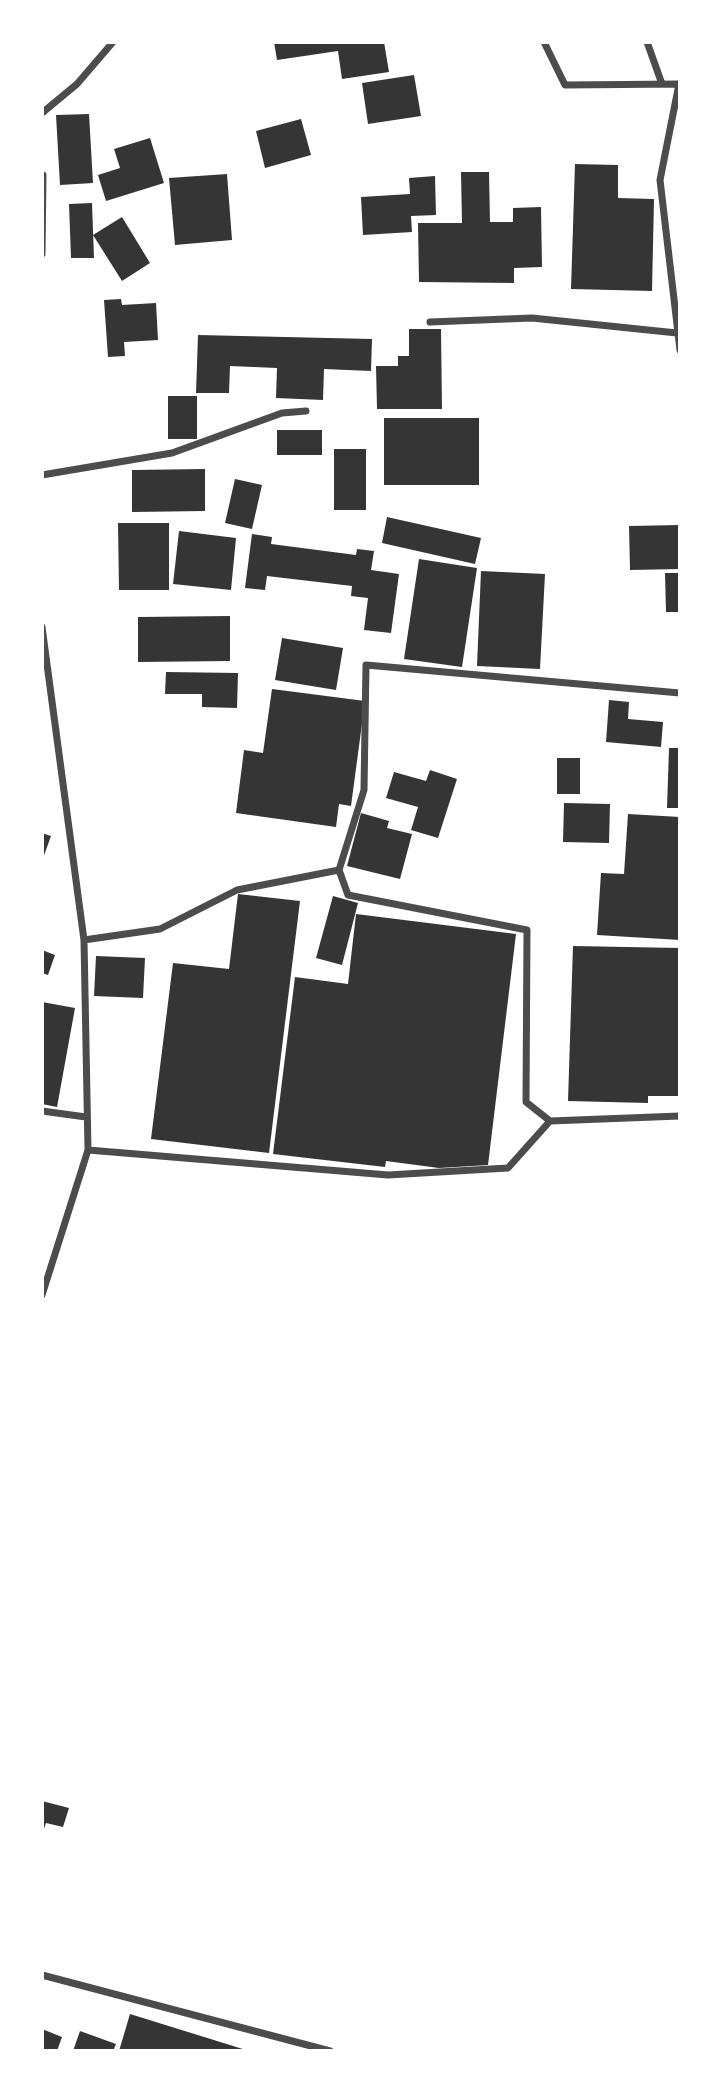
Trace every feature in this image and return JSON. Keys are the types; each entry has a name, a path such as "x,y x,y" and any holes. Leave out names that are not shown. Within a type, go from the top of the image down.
{"street":[{"path":"42,113 77,84 113,42"},
{"path":"544,42 565,85 680,84 660,180 680,350"},
{"path":"648,42 662,84"},
{"path":"42,254 43,175"},
{"path":"669,253 680,251"},
{"path":"430,322 532,318 677,333"},
{"path":"42,475 172,453 282,413 306,411"},
{"path":"42,627 84,940 88,1150 42,1295"},
{"path":"680,693 366,665 364,790 339,870 348,895 527,930 526,1102 550,1121 680,1116"},
{"path":"84,940 160,929 237,890 339,870"},
{"path":"42,1111 86,1117"},
{"path":"88,1150 401,1174 508,1168 550,1121"},
{"path":"42,1975 330,2051"}],"building":[{"path":"274,42 384,42 389,72 342,79 338,51 277,60"},
{"path":"414,75 421,116 368,124 362,83"},
{"path":"89,114 93,183 60,185 56,115"},
{"path":"301,119 311,155 265,168 256,131"},
{"path":"150,138 164,183 106,201 98,175 120,168 114,149"},
{"path":"575,164 618,165 618,198 654,199 652,291 571,289"},
{"path":"461,172 489,172 490,222 513,222 513,208 541,207 542,267 514,268 514,283 419,282 418,223 462,223"},
{"path":"227,174 232,240 175,245 169,178"},
{"path":"435,176 436,215 411,216 412,232 363,235 361,197 410,194 409,178"},
{"path":"92,203 94,258 71,258 69,204"},
{"path":"122,217 150,263 122,281 93,235"},
{"path":"121,299 122,305 156,303 158,340 124,342 125,356 108,357 104,300"},
{"path":"409,329 441,329 442,409 377,409 376,366 398,366 398,356 409,356"},
{"path":"198,335 372,339 371,371 324,369 323,400 276,398 277,368 230,366 229,393 196,393"},
{"path":"168,396 197,396 197,439 168,439"},
{"path":"384,418 479,418 479,485 384,485"},
{"path":"277,430 322,430 322,455 277,455"},
{"path":"334,449 366,449 366,510 334,510"},
{"path":"205,469 205,511 132,512 132,470"},
{"path":"235,479 262,485 252,529 225,523"},
{"path":"387,517 481,538 475,564 382,543"},
{"path":"118,523 169,523 169,590 119,590"},
{"path":"680,525 680,569 630,570 629,526"},
{"path":"179,531 236,538 231,590 173,584"},
{"path":"252,534 272,537 271,544 356,555 357,549 374,551 371,570 399,574 391,633 364,630 368,598 351,596 352,586 267,576 265,590 245,588"},
{"path":"419,559 477,568 462,667 404,659"},
{"path":"481,571 545,574 540,669 477,666"},
{"path":"665,573 680,573 680,612 666,612"},
{"path":"230,616 230,661 138,662 138,617"},
{"path":"282,638 343,648 336,690 275,680"},
{"path":"166,672 238,673 237,708 202,707 202,694 165,694"},
{"path":"272,689 365,701 351,806 339,804 336,827 236,813 244,750 263,753"},
{"path":"609,700 629,702 628,719 663,722 661,747 606,742"},
{"path":"669,748 680,748 680,808 667,808"},
{"path":"557,758 580,758 580,794 557,794"},
{"path":"430,770 457,779 438,838 411,830 418,807 386,798 394,772 426,781"},
{"path":"564,803 610,804 609,843 563,842"},
{"path":"361,813 389,821 387,828 412,834 400,879 347,866"},
{"path":"628,814 680,817 680,940 597,935 601,873 624,874"},
{"path":"42,833 51,836 42,861"},
{"path":"238,894 300,901 269,1153 151,1139 173,963 229,969"},
{"path":"333,896 358,903 342,965 316,958"},
{"path":"356,914 516,934 488,1165 439,1168 386,1161 385,1167 273,1154 295,977 348,984"},
{"path":"573,946 680,948 680,1096 648,1096 648,1103 568,1101"},
{"path":"42,950 55,955 48,975 42,973"},
{"path":"96,956 145,958 143,998 94,996"},
{"path":"42,1002 75,1008 57,1107 42,1104"},
{"path":"42,1801 69,1808 63,1827 46,1823 42,1834"},
{"path":"130,2014 246,2050 119,2051"},
{"path":"42,2029 62,2037 57,2051 42,2051"},
{"path":"80,2031 116,2044 113,2051 73,2051"}]}
